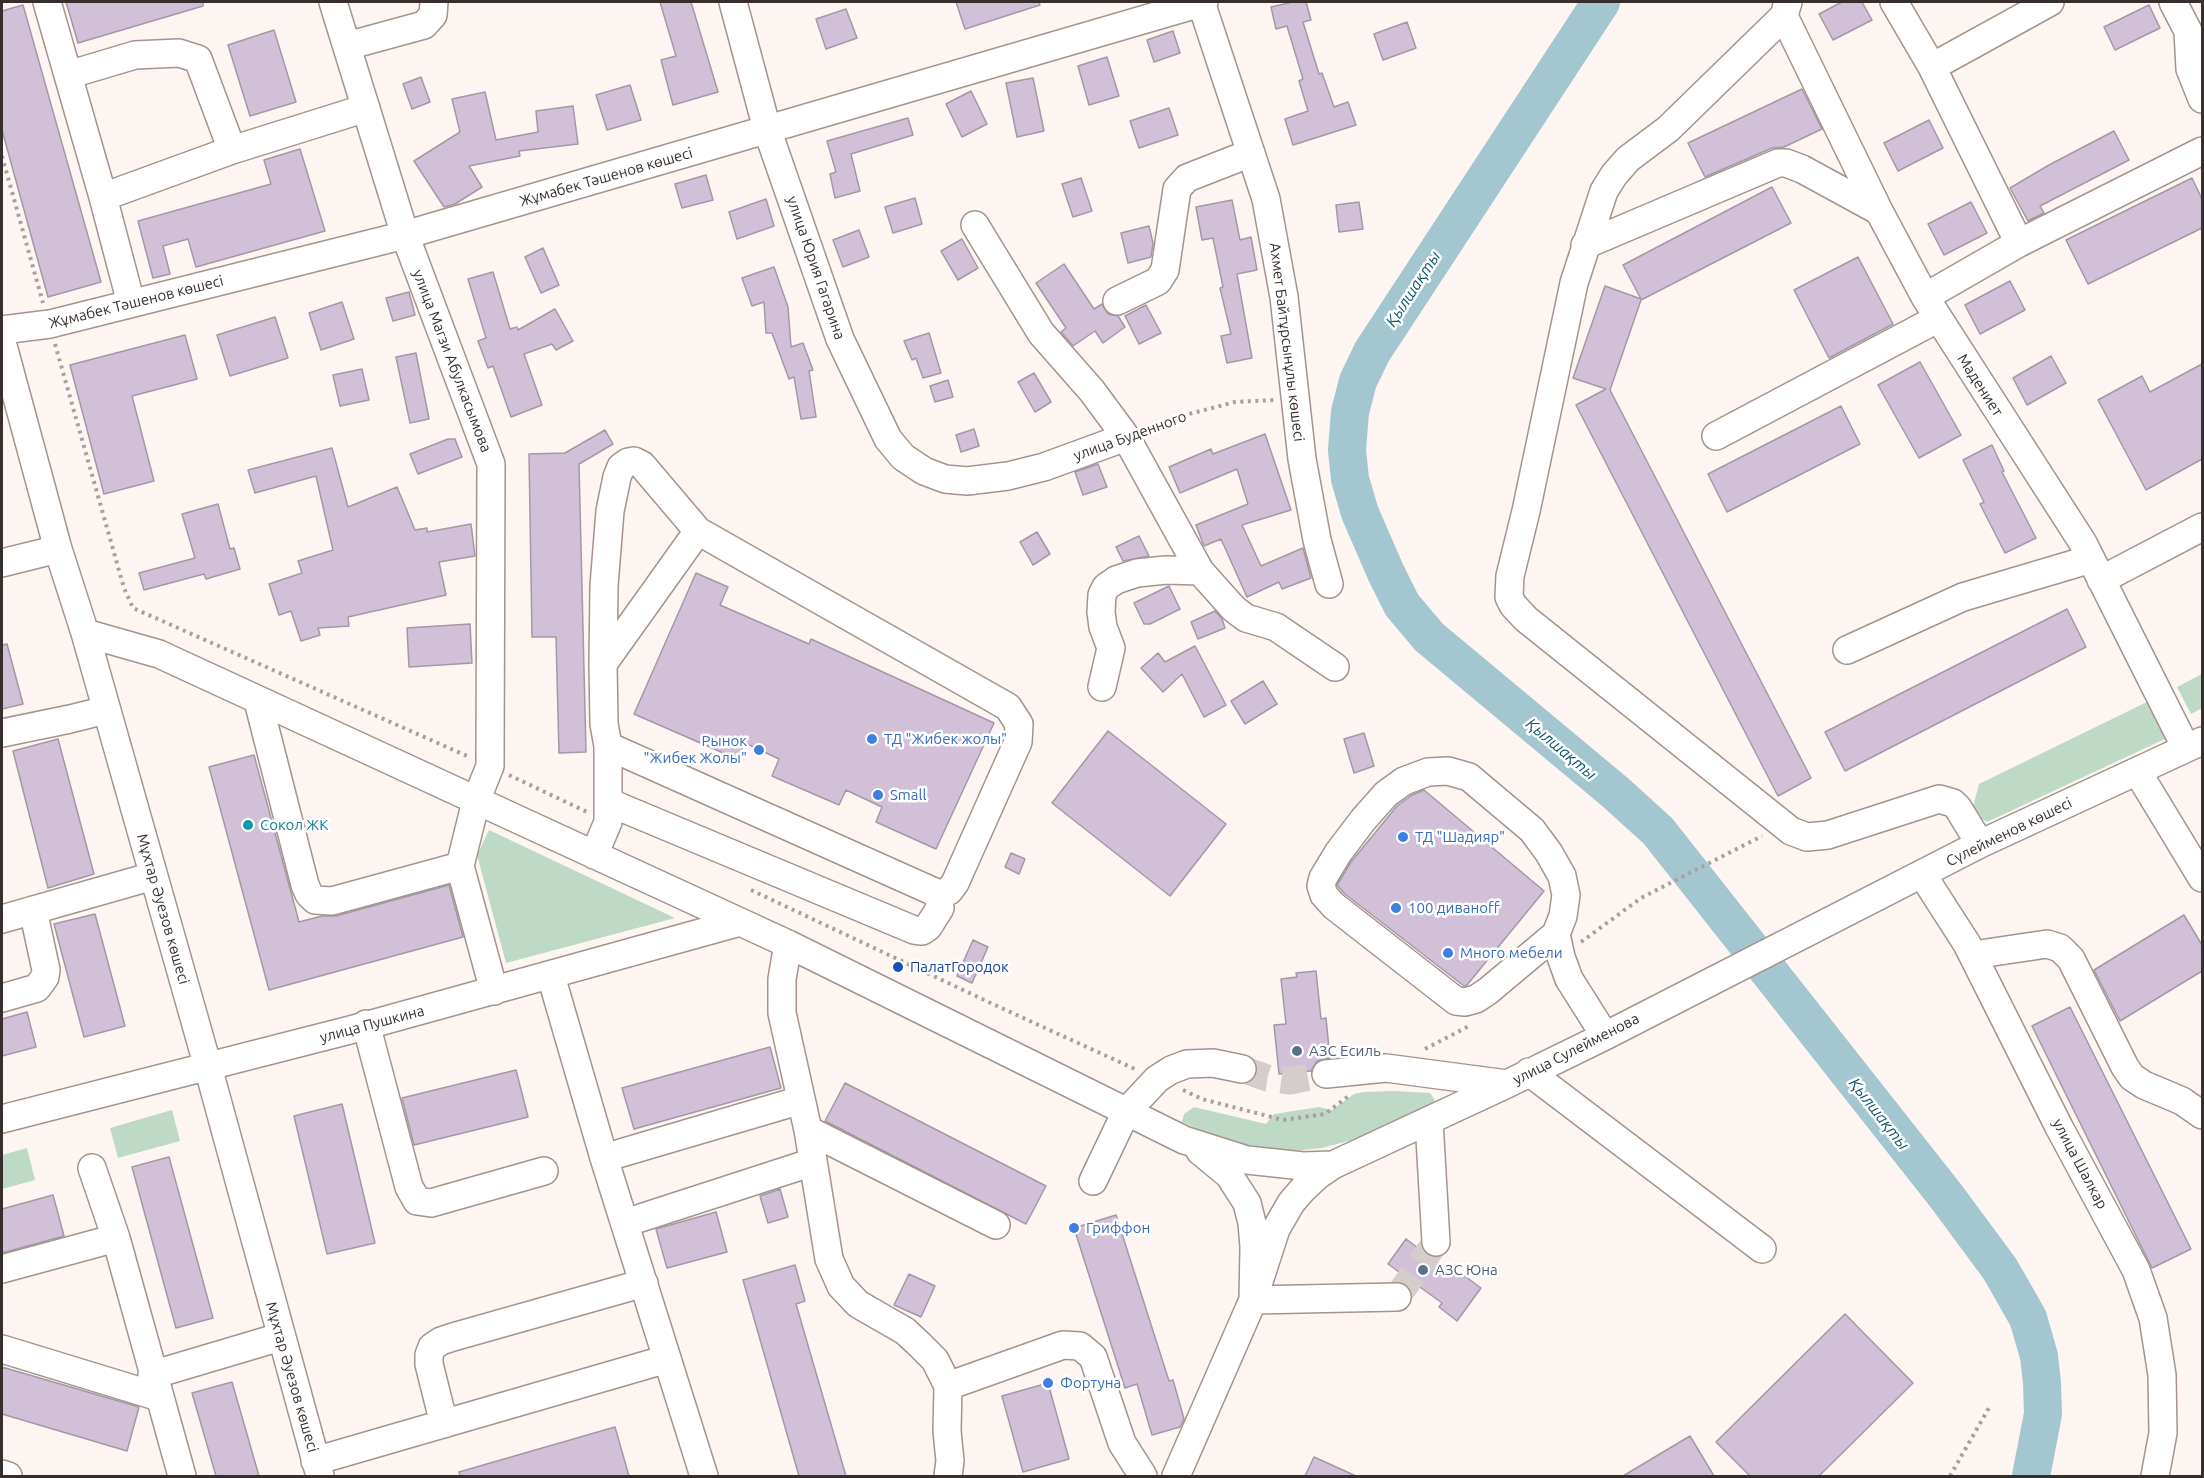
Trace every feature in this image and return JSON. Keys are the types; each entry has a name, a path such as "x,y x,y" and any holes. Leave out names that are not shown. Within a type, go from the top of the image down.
{"street":[{"path":"48,2 131,303"},
{"name":"улица Магзи Абулкасымова","path":"333,2 405,235 491,464 490,766 476,801 460,866"},
{"path":"347,46 424,25 433,15 434,2"},
{"name":"улица Юрия Гагарина","path":"733,2 767,129 840,339 888,439 903,457 924,471 945,479 967,481"},
{"name":"Жұмабек Тәшенов көшесі","path":"2,330 50,324 405,235 1202,2"},
{"name":"Ахмет Байтұрсынұлы көшесі","path":"1202,2 1266,199 1284,297 1302,459 1317,540 1329,584"},
{"path":"1894,2 1932,68 2019,243"},
{"path":"2173,2 2188,31 2190,69 2202,99"},
{"path":"1932,68 2046,3"},
{"path":"1786,9 1668,129 1628,159 1604,191 1574,283 1510,576 1509,597 1526,619 1781,825 1798,835 1807,837 1828,835 1939,799 1953,802 1980,844"},
{"name":"Мадениет","path":"1786,9 1879,211 1931,308 2083,543 2194,745"},
{"path":"68,75 135,56 178,53 198,59 232,150"},
{"path":"103,197 232,150 366,108"},
{"path":"1716,436 1931,308 2019,243 2202,151"},
{"path":"1117,301 1158,281 1165,270 1177,189 1186,178 1251,153"},
{"path":"1585,244 1778,163 1786,163 1802,169 1879,211"},
{"path":"975,225 1041,333 1092,391 1126,437 1200,571 1234,609 1246,618 1276,627 1335,667"},
{"name":"Мұхтар Әуезов көшесі","path":"2,342 58,549 85,633 105,710 208,1066 317,1469"},
{"name":"улица Буденного","path":"967,481 1008,476 1044,467 1126,437"},
{"path":"594,855 608,822 608,746 604,724 603,664 604,586 610,511 616,477 621,467 628,462 634,461 642,465 698,531 1008,707 1019,724 1018,742 955,883 949,891 939,894 608,746"},
{"path":"1847,650 1963,597 2096,570 2202,527"},
{"path":"603,664 698,531"},
{"path":"2,563 58,549"},
{"path":"1102,687 1112,648 1103,627 1101,612 1102,595 1106,587 1116,580 1137,573 1166,570 1200,571"},
{"path":"85,633 159,654 788,944 1184,1140 1246,1160 1303,1166 1333,1165"},
{"path":"258,700 309,894 315,900 332,901 460,866 494,991"},
{"path":"2,733 105,710"},
{"name":"Сүлейменов көшесі","path":"1817,927 1980,844 2194,745"},
{"path":"1556,934 1488,991 1476,999 1465,1002 1456,1001 1334,906 1324,895 1321,886 1323,878 1338,853 1386,794 1404,781 1428,772 1448,771 1469,777 1532,830 1562,876 1566,895 1563,916 1556,934 1569,979 1605,1036"},
{"path":"2138,771 2202,878"},
{"path":"608,802 914,930 922,931 928,927 940,908 939,894"},
{"name":"улица Шалкар","path":"1922,874 1973,955 2059,1127 2136,1270 2153,1318 2162,1375 2163,1433 2155,1476"},
{"path":"2,919 153,876"},
{"path":"2,998 37,988 45,977 46,970 33,910"},
{"name":"улица Пушкина","path":"2,1119 551,976 740,922"},
{"name":"улица Сулейменова","path":"1333,1165 1605,1036 1817,927"},
{"path":"788,944 782,979 782,1013 808,1130 829,1259 841,1286 858,1304 904,1331 935,1360 948,1386 947,1431 950,1461 948,1476"},
{"path":"1973,955 2047,944 2060,948 2071,959 2132,1077 2144,1085 2182,1101 2202,1115"},
{"path":"551,976 604,1158 702,1476"},
{"path":"366,1024 409,1187 417,1201 431,1203 544,1171"},
{"path":"1093,1181 1126,1112 1157,1079 1187,1064 1213,1063 1242,1069"},
{"path":"1326,1074 1386,1068 1518,1078 1762,1249"},
{"path":"604,1158 801,1100"},
{"path":"1429,1120 1436,1242"},
{"path":"808,1130 996,1225"},
{"path":"1184,1140 1210,1158 1228,1175 1247,1203 1254,1247 1253,1300"},
{"path":"625,1223 813,1162"},
{"path":"1176,1476 1253,1300 1276,1228 1291,1203 1303,1189 1333,1165"},
{"path":"92,1168 116,1239 182,1476"},
{"path":"2,1269 116,1239"},
{"path":"444,1424 429,1364 432,1347 453,1337 644,1283"},
{"path":"1253,1300 1397,1297"},
{"path":"2,1348 156,1386 280,1337"},
{"path":"948,1386 1063,1346 1080,1346 1093,1357 1122,1443 1143,1476"},
{"path":"317,1469 444,1424 667,1359"},
{"path":"2,1474 8,1476"}],"path":[{"name":"улица Буденного","path":"1126,437 1189,414 1234,402 1295,399"},
{"path":"1641,898 1744,846"},
{"path":"1950,1476 1990,1406"}],"green space":[{"path":"2202,674 2202,708 2191,714 2177,687"},
{"path":"2151,700 2169,737 1987,822 1977,816 1973,807 1979,784"},
{"path":"489,830 675,918 506,963 477,855"},
{"path":"1394,1091 1430,1093 1435,1105 1388,1128 1322,1148 1292,1151 1255,1147 1213,1136 1182,1122 1184,1114 1194,1107 1266,1124 1274,1114 1319,1107 1332,1110 1354,1094"},
{"path":"172,1110 180,1141 118,1158 110,1128"},
{"path":"27,1148 35,1180 2,1189 2,1155"}],"building":[{"path":"66,2 203,2 203,6 78,43"},
{"path":"660,2 691,2 718,92 673,105 661,60 676,56"},
{"path":"956,2 1039,2 1040,5 965,29"},
{"path":"1293,2 1306,2 1311,20 1303,22 1319,74 1322,73 1334,107 1348,102 1356,125 1293,145 1285,119 1308,111 1299,81 1303,79 1287,26 1276,29 1271,7"},
{"path":"1842,2 1862,2 1872,20 1833,40 1819,14"},
{"path":"23,5 101,282 48,297 2,130 2,11"},
{"path":"2149,5 2160,28 2115,50 2104,27"},
{"path":"846,9 857,38 826,49 816,19"},
{"path":"1407,22 1416,48 1383,60 1374,34"},
{"path":"274,30 296,102 250,116 228,45"},
{"path":"1173,31 1180,53 1154,62 1147,40"},
{"path":"1107,57 1119,96 1089,105 1078,66"},
{"path":"421,77 430,102 412,109 403,84"},
{"path":"1033,78 1044,131 1017,137 1006,83"},
{"path":"630,85 641,120 607,130 596,95"},
{"path":"1802,89 1822,129 1784,147 1772,148 1705,177 1688,143"},
{"path":"971,91 987,124 962,137 946,104"},
{"path":"485,92 496,140 538,132 536,111 573,106 578,144 519,151 520,156 469,166 482,187 455,204 444,207 414,161 460,132 452,99"},
{"path":"1169,108 1178,135 1139,148 1130,121"},
{"path":"908,118 913,135 851,154 860,191 835,198 830,174 836,172 827,141"},
{"path":"1929,120 1943,148 1898,171 1884,143"},
{"path":"2114,131 2129,160 2040,206 2044,213 2028,221 2010,188"},
{"path":"300,149 325,231 196,267 188,239 163,246 170,274 153,278 138,221 271,184 264,160"},
{"path":"706,175 713,200 682,208 675,184"},
{"path":"1081,178 1092,211 1073,217 1062,184"},
{"path":"2192,178 2202,199 2202,228 2088,284 2066,240"},
{"path":"1772,187 1791,223 1641,300 1610,390 1811,778 1778,796 1576,405 1606,389 1573,378 1605,286 1641,299 1623,265"},
{"path":"915,198 922,224 893,233 885,207"},
{"path":"766,199 774,226 737,239 729,212"},
{"path":"1232,200 1240,240 1251,237 1257,270 1237,274 1252,358 1227,363 1221,336 1231,334 1220,288 1223,287 1213,238 1202,240 1196,207"},
{"path":"1359,202 1363,229 1339,232 1336,205"},
{"path":"1971,202 1987,233 1944,255 1928,224"},
{"path":"1149,226 1153,243 1151,257 1128,263 1121,233"},
{"path":"859,230 869,257 843,267 833,240"},
{"path":"962,239 978,268 958,280 941,251"},
{"path":"543,248 559,285 541,293 525,257"},
{"path":"1858,257 1893,324 1829,358 1794,290"},
{"path":"1064,264 1094,309 1102,304 1108,314 1118,316 1125,327 1103,343 1095,331 1073,346 1061,332 1066,328 1036,283"},
{"path":"774,267 788,307 791,347 803,343 813,370 809,371 816,417 801,419 794,377 789,379 772,333 766,333 764,302 752,306 742,278"},
{"path":"493,272 510,329 517,327 518,330 555,309 573,341 556,350 552,344 524,354 542,405 511,417 493,366 488,368 478,341 486,338 468,279"},
{"path":"2010,281 2025,310 1980,334 1965,305"},
{"path":"409,292 415,315 393,321 386,298"},
{"path":"342,302 354,339 321,350 309,313"},
{"path":"1146,305 1161,333 1139,344 1125,316"},
{"path":"275,317 288,358 230,376 217,335"},
{"path":"929,333 941,373 923,378 916,358 912,360 904,341"},
{"path":"185,335 197,379 132,396 154,481 104,494 70,365"},
{"path":"416,353 429,419 410,423 396,357"},
{"path":"2051,356 2066,383 2027,405 2013,378"},
{"path":"1920,362 1961,435 1919,458 1878,385"},
{"path":"2202,364 2202,459 2146,490 2098,400 2142,376 2150,392"},
{"path":"362,369 369,400 340,406 333,375"},
{"path":"1034,373 1051,402 1035,412 1018,382"},
{"path":"948,380 953,397 935,402 930,386"},
{"path":"1841,406 1860,444 1727,512 1708,474"},
{"path":"974,429 979,446 961,452 956,435"},
{"path":"605,430 613,444 579,464 586,752 559,753 556,637 532,637 529,454 565,453"},
{"path":"1265,434 1291,510 1242,525 1261,566 1303,548 1311,578 1282,589 1279,582 1247,597 1221,539 1204,546 1196,525 1248,504 1237,469 1180,493 1169,467 1211,449 1213,454"},
{"path":"448,439 455,439 462,457 418,474 410,454"},
{"path":"1992,445 2004,471 2002,472 2036,538 2005,553 1980,504 1984,502 1963,460"},
{"path":"332,448 348,507 397,487 415,530 427,528 427,532 471,524 475,556 439,562 446,595 348,617 349,626 318,628 320,635 301,641 291,611 279,615 269,584 302,573 298,561 333,550 316,476 255,493 248,470"},
{"path":"1098,464 1107,487 1083,495 1075,472"},
{"path":"218,504 230,549 234,548 240,569 206,579 204,574 144,590 139,573 195,558 182,514"},
{"path":"1037,532 1050,554 1033,565 1020,542"},
{"path":"1139,536 1149,556 1123,561 1116,547"},
{"path":"696,573 728,587 720,605 809,644 811,639 994,723 936,849 876,822 882,807 846,790 839,805 772,776 779,759 745,743 737,759 634,714"},
{"path":"1169,586 1180,609 1150,624 1144,624 1134,603"},
{"path":"2067,609 2086,647 1845,771 1825,732"},
{"path":"1215,611 1222,619 1225,628 1198,639 1191,622"},
{"path":"470,624 472,663 409,667 407,628"},
{"path":"7,644 23,704 2,709 2,645"},
{"path":"1195,646 1226,705 1204,717 1182,674 1163,692 1141,668 1158,653 1165,662"},
{"path":"1263,681 1277,704 1245,724 1231,701"},
{"path":"1108,731 1226,824 1170,896 1052,803"},
{"path":"1364,733 1374,766 1354,773 1344,739"},
{"path":"58,739 94,874 48,888 13,751"},
{"name":"Сокол ЖК","path":"254,755 299,922 322,916 336,916 449,885 463,937 269,990 209,767"},
{"path":"1424,790 1544,891 1464,986 1345,894 1337,885 1351,862 1397,806 1412,795"},
{"path":"1011,853 1025,859 1019,874 1005,867"},
{"path":"95,914 125,1026 84,1037 54,924"},
{"path":"2184,915 2202,945 2202,971 2120,1021 2094,970"},
{"path":"973,940 988,947 972,983 957,976"},
{"path":"1316,971 1321,1019 1326,1018 1330,1058 1317,1061 1311,1071 1279,1074 1274,1025 1286,1024 1281,979 1297,977 1296,973"},
{"path":"2070,1007 2191,1249 2152,1268 2032,1026"},
{"path":"27,1012 36,1047 2,1056 2,1019"},
{"path":"770,1047 781,1088 634,1129 622,1088"},
{"path":"516,1070 528,1117 414,1145 402,1098"},
{"path":"845,1083 1046,1186 1026,1224 825,1121"},
{"path":"342,1104 375,1243 327,1254 294,1116"},
{"path":"169,1157 213,1318 176,1328 132,1167"},
{"path":"780,1189 788,1217 768,1223 760,1196"},
{"path":"53,1195 64,1236 2,1253 2,1209"},
{"path":"716,1212 727,1252 667,1268 656,1229"},
{"path":"1116,1215 1169,1381 1173,1380 1184,1419 1180,1427 1152,1435 1137,1384 1125,1388 1074,1228"},
{"path":"1406,1239 1459,1278 1462,1274 1481,1288 1457,1321 1439,1307 1442,1303 1388,1264"},
{"path":"795,1265 805,1301 796,1304 846,1476 799,1476 743,1280"},
{"path":"909,1274 935,1286 921,1317 894,1305"},
{"path":"1845,1314 1913,1383 1819,1476 1750,1476 1716,1442"},
{"path":"2,1367 139,1407 127,1451 2,1414"},
{"path":"232,1382 259,1476 216,1476 192,1393"},
{"path":"1048,1383 1069,1459 1023,1472 1002,1396"},
{"path":"615,1427 629,1476 460,1476 459,1472"},
{"path":"1690,1436 1714,1476 1623,1476"},
{"path":"1314,1457 1356,1476 1305,1476"}],"waterway":[{"name":"Қылшақты","path":"1601,2 1372,352 1358,381 1350,412 1347,450 1350,479 1360,513 1402,605 1429,637 1615,792 1658,831 1946,1196 2000,1269 2028,1318 2039,1356 2043,1414 2031,1476"}],"tunnel":[{"path":"1242,1069 1267,1078 1290,1081 1326,1074"},
{"path":"1397,1297 1436,1242"}],"place":[{"name":"ТД \"Жибек жолы\"","path":"872,739"},
{"name":"Рынок \"Жибек Жолы\"","path":"759,750"},
{"name":"Small","path":"878,795"},
{"name":"Сокол ЖК","path":"248,825"},
{"name":"ТД \"Шадияр\"","path":"1403,837"},
{"name":"100 диваноff","path":"1396,908"},
{"name":"Много мебели","path":"1448,953"},
{"name":"ПалатГородок","path":"898,967"},
{"name":"АЗС Есиль","path":"1297,1051"},
{"name":"Гриффон","path":"1074,1228"},
{"name":"АЗС Юна","path":"1423,1270"},
{"name":"Фортуна","path":"1048,1383"}]}
